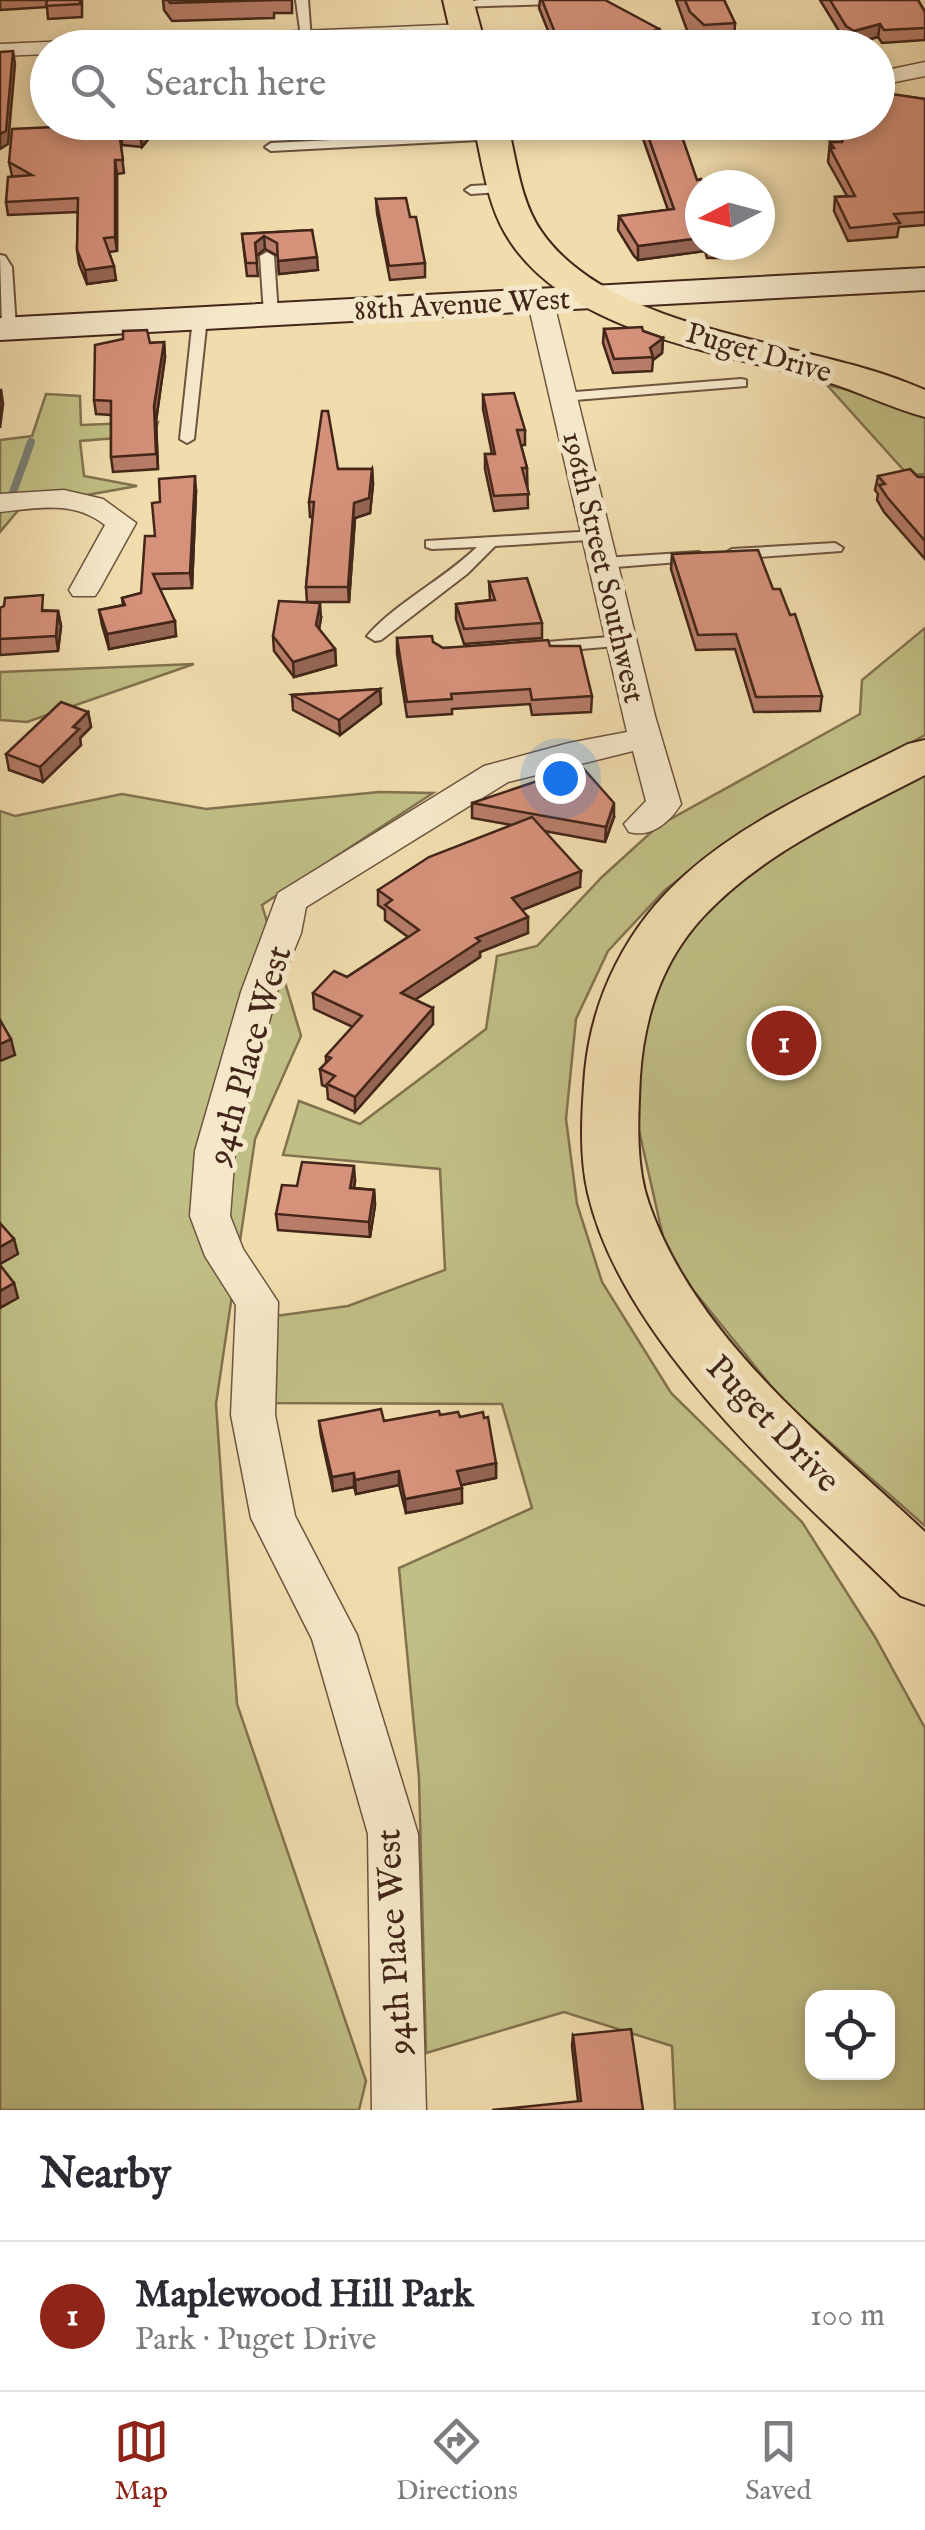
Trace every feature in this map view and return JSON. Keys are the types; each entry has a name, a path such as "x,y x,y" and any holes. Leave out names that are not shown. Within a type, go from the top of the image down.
{"main road":[{"name":"196th Street Southwest","path":"492,140 490,189 524,234 547,284 594,297"},
{"name":"Puget Drive","path":"594,297 684,331 876,384 925,404"},
{"name":"Puget Drive","path":"925,755 781,832 705,884 663,929 632,976 612,1051 611,1128 619,1203 656,1280 716,1370 925,1575"}],"street":[{"path":"375,30 463,21"},
{"path":"0,50 30,49"},
{"path":"895,75 925,69"},
{"name":"88th Avenue West","path":"594,297 925,280"},
{"name":"88th Avenue West","path":"5,329 270,314 547,284"},
{"name":"196th Street Southwest","path":"547,284 563,396 664,804 642,824"},
{"path":"0,503 68,498 101,505 120,523 84,590"},
{"name":"94th Place West","path":"399,2110 393,1834 334,1635 273,1518 253,1414 256,1302 226,1256 210,1216 215,1151 259,992 283,932 290,901 496,774 569,752 648,738"}],"lane":[{"path":"302,0 306,30"},
{"path":"463,21 582,0"},
{"path":"271,147 357,140"},
{"path":"267,256 270,314"},
{"path":"0,259 4,268 5,329"},
{"path":"187,439 200,318"},
{"path":"563,396 742,383"},
{"path":"376,636 400,614 461,572 490,542"},
{"path":"432,544 490,542 600,550 835,548"},
{"path":"522,649 622,642"}],"shaded area":[{"path":"827,385 884,398 925,417 925,474 908,475"},
{"path":"46,394 80,396 81,425 158,422 154,435 80,441 84,476 137,486 21,507 0,532 0,440 32,436"},
{"path":"925,628 925,735 738,835 665,890 608,951 576,1019 566,1119 577,1204 602,1282 671,1393 802,1522 875,1637 925,1728 925,2110 675,2110 672,2046 564,2012 426,2053 419,1778 399,1568 532,1508 502,1404 271,1403 261,1318 348,1306 445,1270 440,1169 283,1155 299,1101 360,1124 486,1029 497,956 537,946 602,877 658,826 860,714 862,680"},
{"path":"194,664 27,722 0,720 0,672"},
{"path":"925,771 925,1526 783,1401 668,1259 633,1104 654,983 713,902 805,836"},
{"path":"379,792 433,793 262,905 301,1036 255,1139 216,1404 237,1704 366,2081 359,2110 0,2110 0,811 15,816 122,794 206,809"}],"building":[{"path":"47,0 80,0 80,4 46,6"},
{"path":"168,0 273,0 170,3"},
{"path":"542,0 605,0 659,29 656,30 554,30"},
{"path":"685,0 724,0 735,23 704,25 690,12"},
{"path":"830,0 918,0 925,12 925,28 884,30 880,24 852,30"},
{"path":"13,51 6,131 0,134 0,52"},
{"path":"895,95 925,99 925,212 894,214 900,223 850,228 835,197 855,196 830,148 834,148 830,142 895,140"},
{"path":"30,128 30,140 120,140 123,160 115,160 115,237 104,238 114,266 85,270 77,250 78,198 6,202 8,177 32,175 9,162 12,129"},
{"path":"649,140 683,140 694,170 685,170 685,240 638,246 619,216 674,209"},
{"path":"406,198 410,217 416,217 425,263 389,266 376,199"},
{"path":"312,230 317,257 278,261 277,243 264,236 255,243 257,263 246,263 242,234"},
{"path":"642,327 643,331 663,338 650,348 653,357 614,359 604,329"},
{"path":"147,330 150,343 164,342 154,406 156,454 111,457 111,401 94,400 95,345 123,339 123,331"},
{"path":"514,393 525,430 517,430 529,494 494,496 485,454 495,454 483,395"},
{"path":"322,411 328,411 338,469 372,469 369,498 354,503 348,587 306,587 314,502 309,502"},
{"path":"910,469 918,477 925,477 925,541 879,485 885,484 878,476"},
{"path":"195,476 190,573 153,574 175,621 107,634 99,610 125,605 122,598 141,593 145,536 155,536 152,503 160,502 159,479"},
{"path":"758,550 773,589 780,589 790,615 795,614 822,696 756,697 736,634 698,635 672,554"},
{"path":"527,578 542,623 464,629 456,604 495,600 489,582"},
{"path":"43,595 42,611 58,611 56,636 0,639 0,608 5,598"},
{"path":"279,601 320,603 316,625 335,649 293,662 273,636"},
{"path":"432,636 433,642 443,648 548,640 550,646 580,646 592,696 532,700 530,689 451,694 452,699 407,702 397,638"},
{"path":"380,689 339,720 292,695"},
{"path":"61,702 88,712 73,727 79,729 40,767 6,754"},
{"path":"583,768 614,803 606,827 472,803 570,770"},
{"path":"532,817 581,871 512,898 528,917 476,938 480,941 401,993 433,1008 355,1097 327,1084 335,1076 320,1069 331,1058 326,1056 362,1016 313,993 334,971 347,977 419,930 385,905 392,900 378,890 429,857"},
{"path":"0,1020 11,1039 0,1044"},
{"path":"302,1162 354,1166 350,1188 374,1190 369,1222 276,1214 282,1185 297,1186"},
{"path":"0,1223 14,1239 0,1247"},
{"path":"0,1265 14,1283 0,1291"},
{"path":"381,1409 384,1421 439,1411 440,1415 458,1412 460,1417 483,1412 484,1418 488,1417 496,1463 457,1471 462,1488 405,1499 399,1471 355,1480 354,1473 332,1477 319,1421"},
{"path":"631,2029 643,2110 492,2110 581,2101 573,2035"}],"waterway":[{"path":"12,495 31,442"}],"place":[{"name":"Maplewood Hill Park","path":"784,1043"}]}
